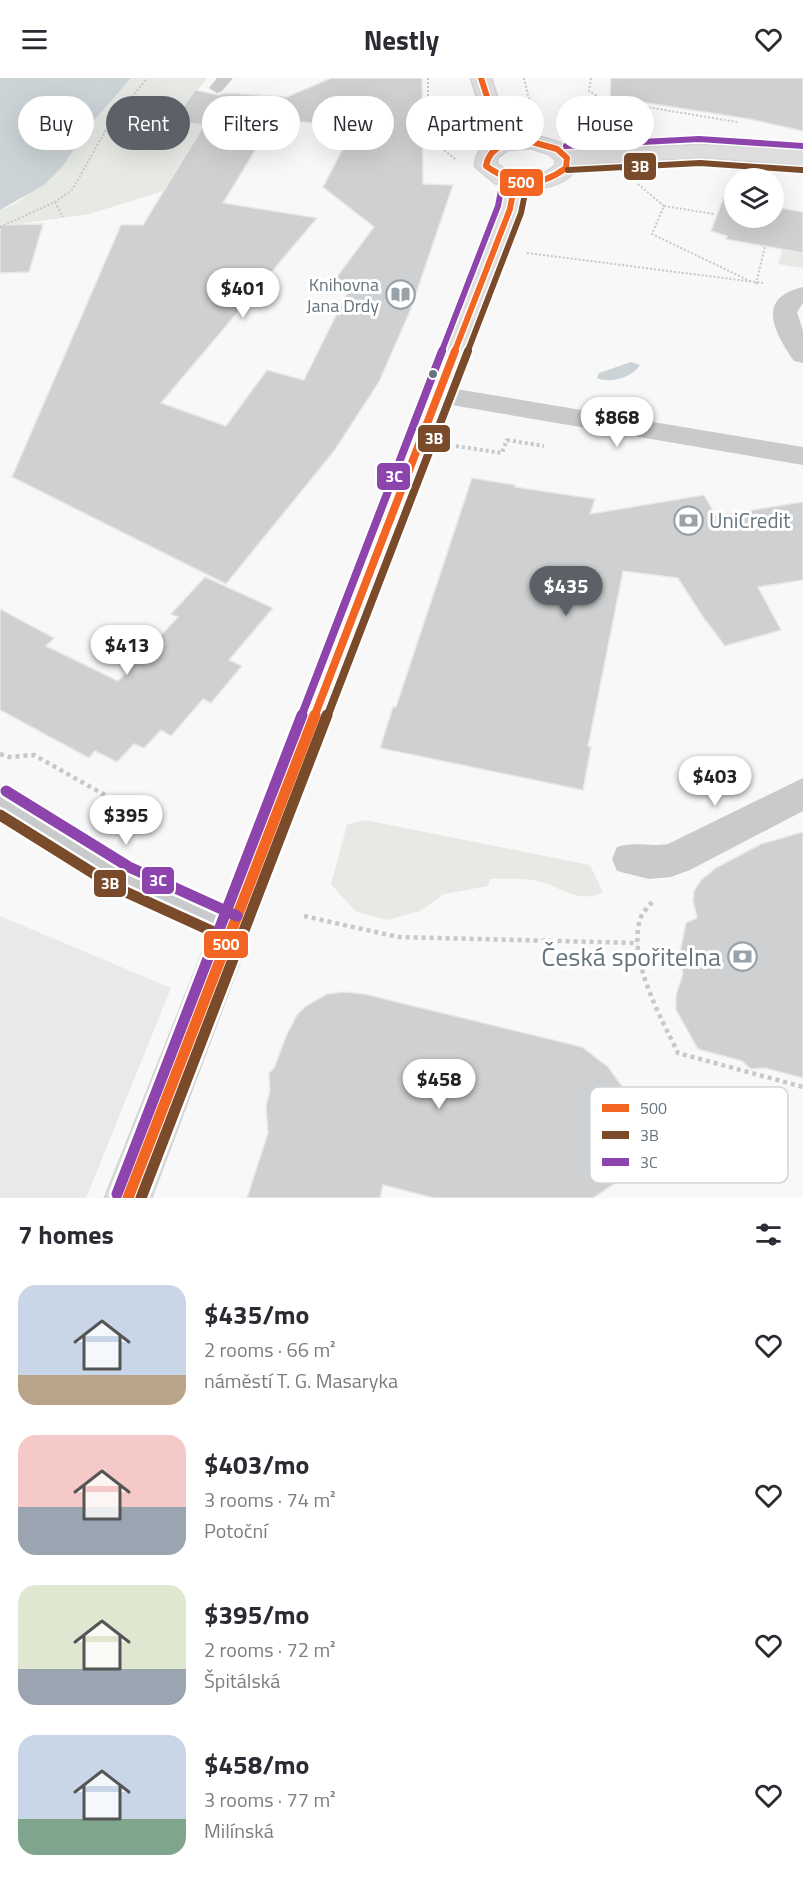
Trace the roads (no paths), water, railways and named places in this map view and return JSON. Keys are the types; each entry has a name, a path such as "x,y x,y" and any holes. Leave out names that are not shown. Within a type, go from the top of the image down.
{"main road":[{"path":"481,78 487,96"},
{"path":"493,150 485,159 486,166 502,178 515,182 537,183 556,178 565,172 568,165 567,158 554,147 544,144"},
{"path":"567,158 680,151 803,158"},
{"path":"128,1198 510,209 515,182"}],"street":[{"path":"803,294 787,302 783,310 784,319 803,355"},
{"path":"438,395 803,456"},
{"path":"631,859 649,863 665,862 677,858 803,793"},
{"path":"0,801 123,878 232,927"}],"place":[{"name":"Knihovna Jana Drdy","path":"400,294"},
{"name":"UniCredit","path":"688,520"},
{"name":"Česká spořitelna","path":"742,956"}]}
